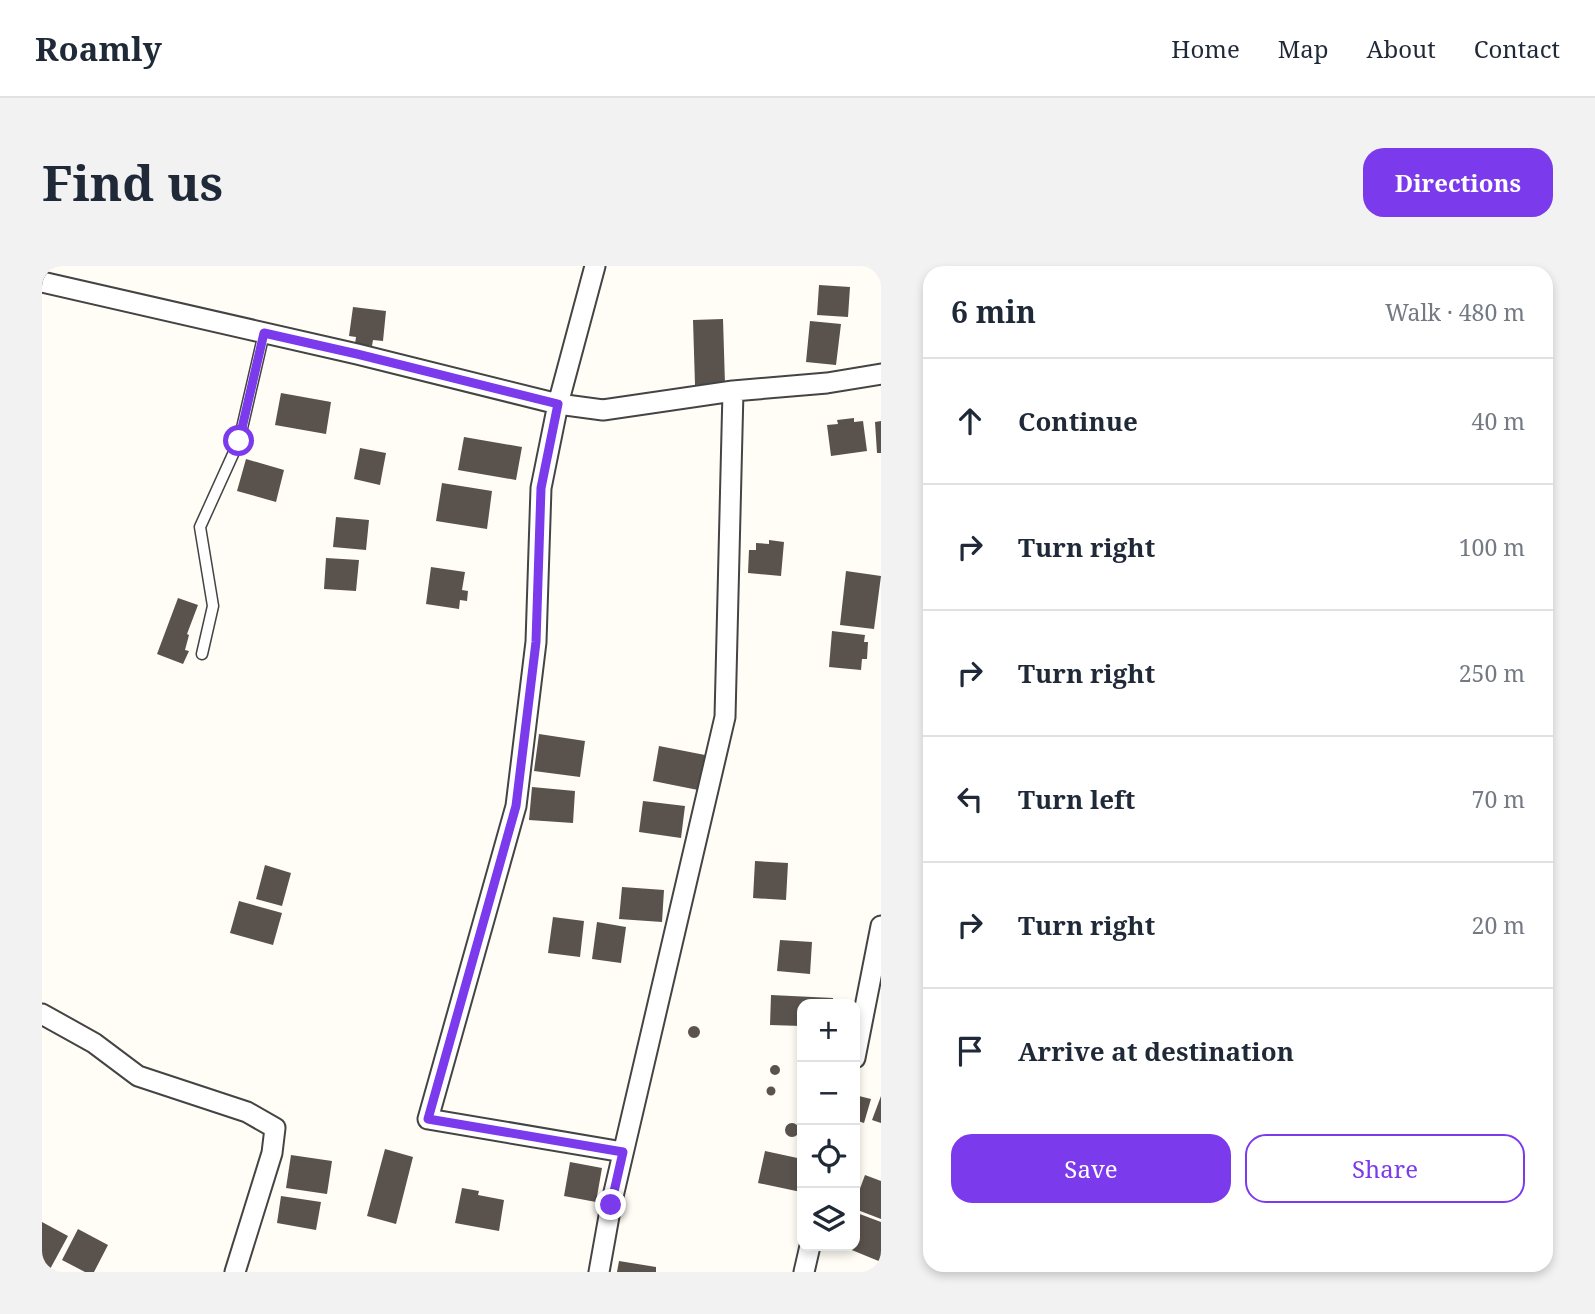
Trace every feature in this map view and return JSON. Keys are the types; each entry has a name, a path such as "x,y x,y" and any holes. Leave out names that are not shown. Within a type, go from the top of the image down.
{"street":[{"path":"595,266 558,404 541,488 536,642 516,806 428,1119 623,1152"},
{"path":"42,282 357,354 558,404 603,410 733,391 827,383 881,374"},
{"path":"599,1272 623,1152 725,716 733,391"},
{"path":"860,1033 881,926"},
{"path":"42,1014 94,1043 138,1076 247,1112 275,1128 272,1153 235,1272"},
{"path":"803,1272 809,1251"}],"lane":[{"path":"202,654 214,606 200,527 239,441 264,333"}],"building":[{"path":"819,285 850,287 848,317 817,315"},
{"path":"353,307 386,311 383,341 373,340 372,346 355,344 356,337 349,336"},
{"path":"723,319 725,384 695,385 693,320"},
{"path":"810,321 841,324 836,365 806,362"},
{"path":"281,393 331,402 326,434 275,425"},
{"path":"854,418 854,422 863,421 867,451 831,456 827,425 838,424 837,420"},
{"path":"881,421 881,453 877,453 875,422"},
{"path":"464,437 522,447 516,480 458,470"},
{"path":"360,448 386,453 380,485 354,479"},
{"path":"246,459 284,470 276,502 237,491"},
{"path":"442,483 492,491 487,529 436,521"},
{"path":"336,517 369,520 366,550 333,547"},
{"path":"769,540 784,542 781,576 748,573 749,550 756,550 756,543 769,544"},
{"path":"326,558 359,560 356,591 324,589"},
{"path":"431,567 465,572 462,590 468,591 467,601 460,600 459,609 426,604"},
{"path":"846,571 881,576 874,629 840,625"},
{"path":"178,598 198,605 187,634 189,635 185,650 189,651 183,664 157,654"},
{"path":"832,631 865,635 864,642 868,642 867,659 862,659 861,670 829,667"},
{"path":"539,734 585,741 580,777 534,771"},
{"path":"659,746 705,755 698,790 653,781"},
{"path":"532,787 575,791 573,823 529,820"},
{"path":"643,801 685,806 681,838 639,832"},
{"path":"755,861 788,863 786,900 753,898"},
{"path":"265,865 291,873 282,906 256,899"},
{"path":"622,887 664,890 662,922 619,919"},
{"path":"239,901 282,913 273,945 230,933"},
{"path":"553,917 584,921 580,957 548,953"},
{"path":"597,922 626,927 621,963 592,959"},
{"path":"780,940 812,942 810,974 777,971"},
{"path":"771,995 833,998 797,999 797,1026 770,1025"},
{"path":"694,1026 700,1032 694,1038 688,1032"},
{"path":"775,1065 779,1066 779,1074 775,1075 771,1074 770,1070 771,1066"},
{"path":"771,1087 775,1091 771,1095 767,1091"},
{"path":"860,1096 871,1099 864,1123 860,1122"},
{"path":"881,1096 881,1123 872,1120"},
{"path":"789,1123 795,1123 797,1135 789,1137 785,1133 785,1127"},
{"path":"385,1149 413,1157 396,1224 367,1216"},
{"path":"765,1151 797,1158 797,1191 758,1183"},
{"path":"291,1155 332,1161 327,1194 286,1188"},
{"path":"570,1162 602,1168 596,1202 564,1196"},
{"path":"865,1175 881,1181 881,1219 860,1211 860,1188"},
{"path":"462,1188 479,1191 478,1195 504,1200 499,1231 455,1223"},
{"path":"281,1196 321,1202 316,1230 277,1223"},
{"path":"860,1214 881,1222 881,1262 854,1251 860,1251"},
{"path":"42,1222 68,1236 49,1271 42,1267"},
{"path":"78,1229 108,1245 94,1272 85,1272 62,1260"},
{"path":"619,1261 656,1267 656,1272 617,1272"}],"route":[{"path":"239,441 264,333 558,404 541,488 536,642 516,806 428,1119 623,1152 611,1205"}]}
